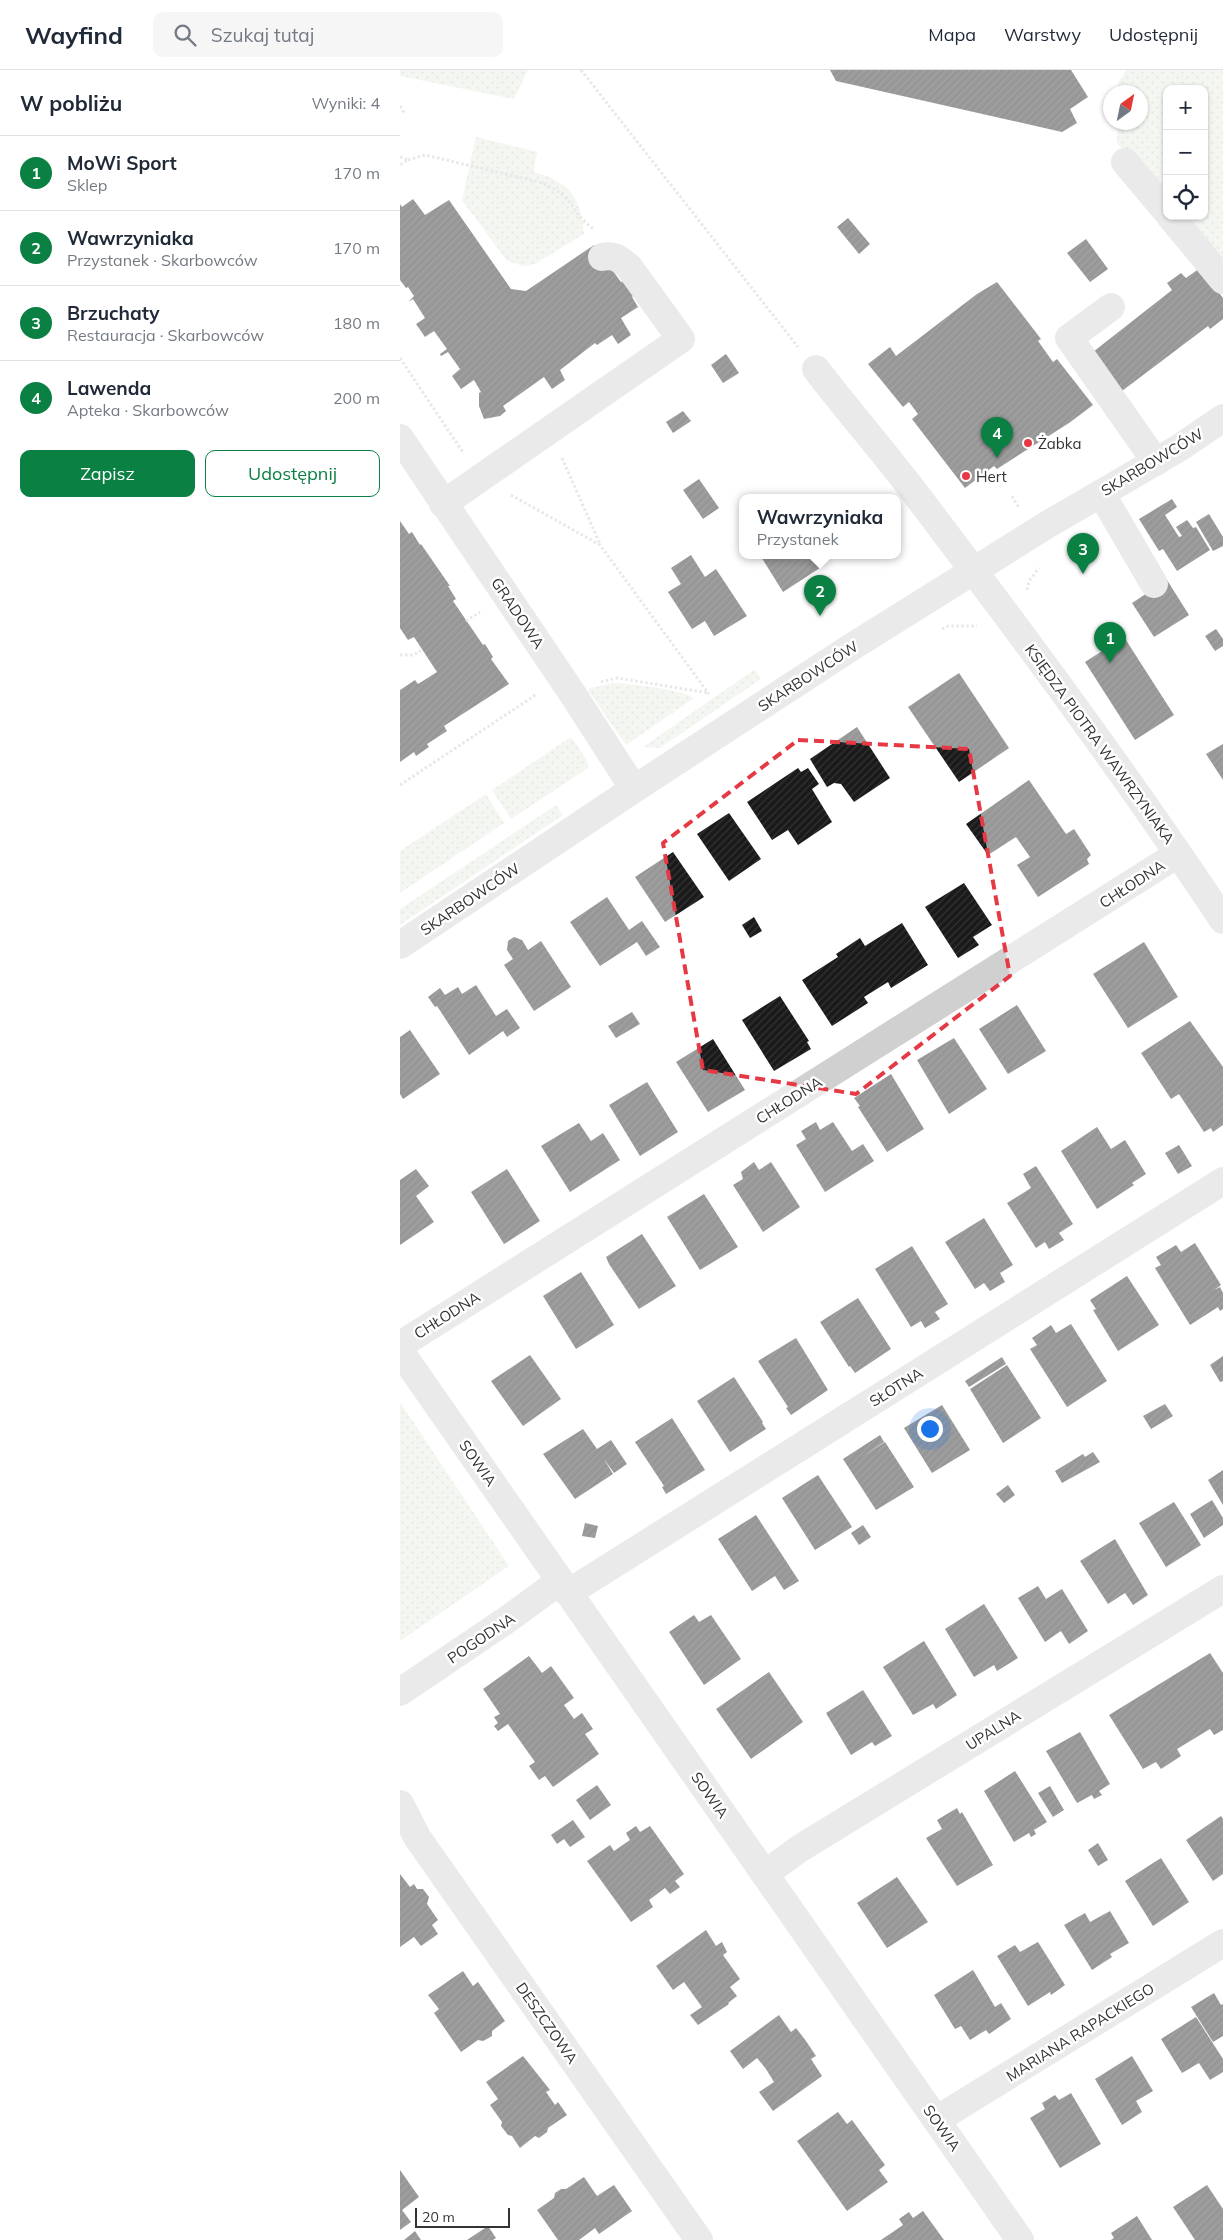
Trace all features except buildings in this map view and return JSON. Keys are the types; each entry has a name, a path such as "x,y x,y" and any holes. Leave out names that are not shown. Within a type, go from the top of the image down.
{"street":[{"path":"1125,162 1163,207"},
{"path":"1173,220 1223,280"},
{"path":"443,504 681,339 629,266 619,258 610,255 601,244"},
{"path":"1111,307 1069,338 1156,462"},
{"name":"KSIĘDZA PIOTRA WAWRZYNIAKA","path":"816,369 915,492 1018,630 1223,920"},
{"name":"SKARBOWCÓW","path":"400,945 850,648 1101,493 1156,462 1223,418"},
{"name":"GRADOWA","path":"400,438 572,693 634,789"},
{"path":"1101,493 1154,584"},
{"name":"CHŁODNA","path":"400,1345 1178,854"},
{"name":"SŁOTNA","path":"564,1587 1223,1180"},
{"name":"SOWIA","path":"400,1351 1020,2240"},
{"name":"POGODNA","path":"400,1692 508,1619 564,1587"},
{"name":"UPALNA","path":"765,1874 800,1849 1223,1588"},
{"name":"DESZCZOWA","path":"400,1804 417,1837 699,2240"},
{"name":"MARIANA RAPACKIEGO","path":"936,2120 1223,1943"}],"path":[{"path":"581,70 816,369"},
{"path":"400,106 405,114"},
{"path":"400,165 408,160 425,155 539,182 553,188 567,200 579,218 593,229 601,244"},
{"path":"400,157 408,160"},
{"path":"400,358 481,478 600,544"},
{"path":"550,429 600,544 709,694 617,678 587,685 572,693"},
{"path":"466,621 488,607"},
{"path":"400,655 413,655 422,650"},
{"path":"400,785 544,690"}],"highlighted area":[{"path":"798,740 969,749 1010,976 856,1094 703,1070 663,843"}],"shaded area":[{"path":"400,70 528,70 514,99 400,76"},
{"path":"1126,70 1223,70 1223,264 1185,220 1208,220 1208,85 1163,85 1163,195 1117,143 1118,130 1148,130 1148,85 1118,85"},
{"path":"476,137 537,152 534,172 557,181 571,193 580,210 584,234 535,264 523,266 507,261 462,200"},
{"path":"755,669 761,679 660,748 643,747"},
{"path":"613,683 679,692 694,698 626,745 588,690"},
{"path":"571,737 587,760 588,768 511,819 492,790"},
{"path":"486,794 504,823 400,893 400,851"},
{"path":"556,805 563,815 400,925 400,909"},
{"path":"400,1402 509,1566 400,1641"}],"place":[{"name":"Żabka","path":"1028,443"},
{"name":"Lawenda","path":"997,458"},
{"name":"Hert","path":"966,476"},
{"name":"Brzuchaty","path":"1083,574"},
{"name":"Wawrzyniaka","path":"820,616"},
{"name":"MoWi Sport","path":"1110,663"}]}
